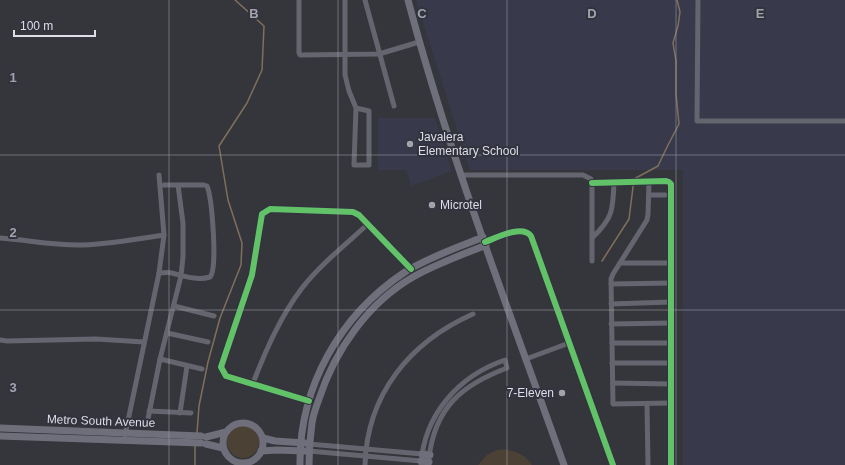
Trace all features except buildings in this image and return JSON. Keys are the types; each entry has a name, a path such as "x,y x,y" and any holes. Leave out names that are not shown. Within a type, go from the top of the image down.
{"street":[{"path":"299,0 299,54 379,54 419,42"},
{"path":"345,0 345,75 349,91 356,108 354,165 369,165 369,111 356,108"},
{"path":"365,0 394,106"},
{"path":"408,0 419,42 460,175 485,241 564,465"},
{"path":"698,0 697,121 845,121"},
{"path":"125,436 159,273 164,235 159,175"},
{"path":"460,175 582,175 590,179 592,182 668,182 671,184 671,465"},
{"path":"592,182 592,261"},
{"path":"592,238 604,224 612,210 614,182"},
{"path":"649,182 647,220 613,274 611,284 613,404 670,404"},
{"path":"159,273 170,272 181,276 202,279 212,276 214,241 213,214 207,186 164,185"},
{"path":"147,424 160,359 181,276 183,257 183,223 178,185"},
{"path":"649,195 665,195"},
{"path":"309,401 226,376 221,367 252,275 262,214 270,209 353,212 359,215 411,269"},
{"path":"253,383 266,351 282,319 302,289 319,269 368,224"},
{"path":"300,465 300,450 309,401 327,356 342,332 360,310 382,289 411,269 431,258 521,230 528,233 532,239 613,465"},
{"path":"0,238 51,244 83,245 164,235"},
{"path":"309,465 312,421 323,386 336,359 350,336 366,315 390,294 413,277 485,241"},
{"path":"620,262 671,263"},
{"path":"611,284 671,283"},
{"path":"611,304 671,302"},
{"path":"174,306 214,316"},
{"path":"366,465 366,449 371,426 381,399 399,369 420,347 439,331 456,321 473,314"},
{"path":"612,324 671,323"},
{"path":"167,333 208,342"},
{"path":"0,340 96,339 144,342"},
{"path":"526,359 569,343"},
{"path":"612,343 671,343"},
{"path":"160,359 202,369"},
{"path":"505,360 507,368 488,375 464,389 446,409 438,423 425,460 428,434 433,419 452,392 472,376 496,363 505,360"},
{"path":"612,363 670,364"},
{"path":"180,413 187,366"},
{"path":"613,383 670,384"},
{"path":"647,404 648,465"},
{"path":"149,411 190,414"},
{"name":"Metro South Avenue","path":"0,428 202,440 226,432 234,424 246,423 257,428 263,438"},
{"path":"226,432 223,440 223,448 231,459 241,463 252,461 256,458 263,447 263,438 275,441 301,443 309,448 366,456 425,460"},
{"name":"Metro South Avenue","path":"0,436 125,436"},
{"name":"Metro South Avenue","path":"202,440 223,448"},
{"path":"261,451 300,450 309,448 366,449 425,460"}],"shaded area":[{"path":"416,0 845,0 845,465 683,465 683,170 470,170"},
{"name":"Javalera Elementary School","path":"378,118 435,118 452,171 411,186 406,170 378,170"},
{"path":"243,426 249,427 256,433 259,442 258,448 252,455 243,458 237,457 230,451 227,442 228,436 234,429"},
{"path":"497,450 517,452 525,457 532,465 478,465 487,455"}],"waterway":[{"path":"197,433 199,406 208,362 220,318 241,265 242,243 228,200 219,146 247,103 262,70 264,26 235,0"},
{"path":"602,261 629,219 634,179 658,166 679,124 676,94 676,61 673,43 680,12 677,0"},
{"path":"195,445 195,465"}],"cycle path":[{"path":"592,183 666,181 671,184 671,465"},
{"path":"309,401 226,376 221,367 252,275 262,214 270,209 353,212 359,215 411,269"},
{"path":"485,242 502,235 522,231 531,236 613,465"}],"place":[{"name":"Javalera Elementary School","path":"410,144"},
{"name":"Microtel","path":"432,205"},
{"name":"7-Eleven","path":"562,393"}]}
